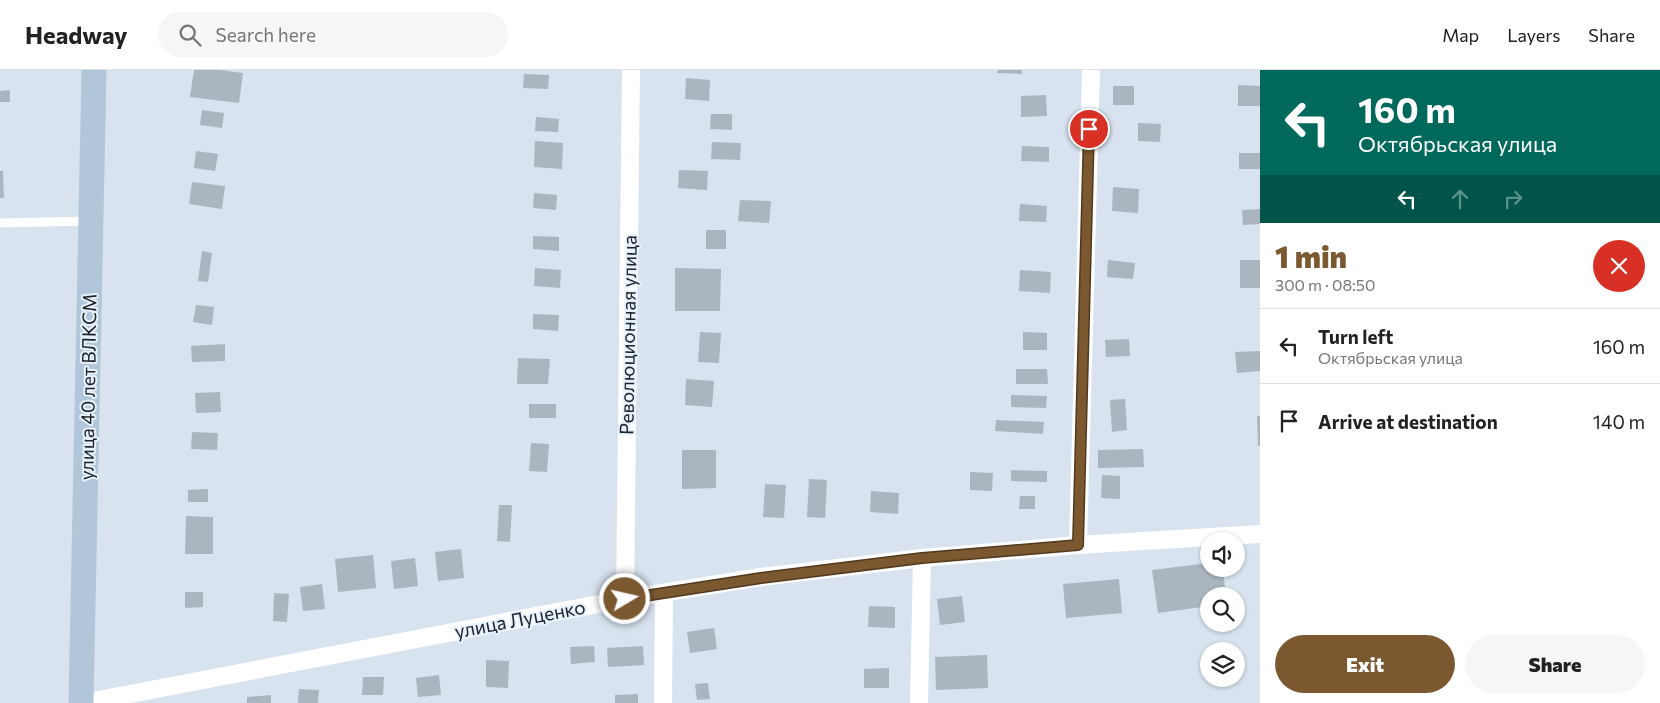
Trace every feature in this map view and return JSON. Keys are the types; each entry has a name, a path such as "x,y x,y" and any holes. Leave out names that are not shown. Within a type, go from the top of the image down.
{"street":[{"name":"улица 40 лет ВЛКСМ","path":"82,703 94,70"},
{"name":"Революционная улица","path":"625,599 631,70"},
{"path":"1078,545 1091,70"},
{"name":"улица Луценко","path":"82,703 625,599 761,578 922,558 1078,545 1260,534"},
{"path":"919,703 922,558"},
{"path":"663,703 664,593"}],"lane":[{"path":"0,223 92,221"}],"building":[{"path":"194,70 220,70 243,73 239,103 190,97"},
{"path":"998,70 1022,70 1022,74 997,73"},
{"path":"524,74 549,75 548,89 523,88"},
{"path":"686,78 710,80 709,101 685,99"},
{"path":"1238,85 1260,86 1260,106 1238,106"},
{"path":"1113,86 1134,86 1134,105 1113,105"},
{"path":"10,90 10,102 0,102 0,91"},
{"path":"1046,95 1047,116 1021,117 1021,96"},
{"path":"202,110 224,113 222,128 200,125"},
{"path":"711,114 732,114 732,130 710,129"},
{"path":"536,117 559,119 558,132 535,131"},
{"path":"1138,123 1161,124 1160,142 1138,141"},
{"path":"535,141 563,143 562,169 534,167"},
{"path":"712,142 741,143 740,160 711,159"},
{"path":"1022,146 1049,147 1049,162 1021,161"},
{"path":"196,151 218,154 215,171 194,168"},
{"path":"1239,153 1260,153 1260,169 1239,169"},
{"path":"679,170 708,171 707,190 678,188"},
{"path":"0,171 3,171 4,198 0,198"},
{"path":"192,182 225,186 222,209 189,204"},
{"path":"1113,187 1139,189 1138,213 1112,211"},
{"path":"534,193 557,195 556,210 533,208"},
{"path":"740,200 771,201 769,223 738,221"},
{"path":"1020,204 1047,206 1046,222 1019,221"},
{"path":"1260,209 1260,224 1243,225 1242,210"},
{"path":"706,230 726,230 726,249 706,249"},
{"path":"533,236 559,237 559,251 533,249"},
{"path":"202,251 212,253 208,282 198,281"},
{"path":"1108,260 1135,263 1133,279 1107,277"},
{"path":"1240,260 1260,260 1260,288 1240,288"},
{"path":"535,268 561,270 560,288 534,286"},
{"path":"675,268 721,269 720,311 675,311"},
{"path":"1020,270 1051,272 1050,293 1019,291"},
{"path":"196,305 214,307 212,325 193,322"},
{"path":"533,314 559,315 558,331 533,329"},
{"path":"700,332 721,333 719,363 698,362"},
{"path":"1023,332 1047,333 1047,350 1023,350"},
{"path":"1129,339 1130,356 1106,357 1105,340"},
{"path":"225,344 225,361 192,362 191,346"},
{"path":"1260,351 1260,371 1237,373 1235,352"},
{"path":"518,358 550,359 548,384 517,384"},
{"path":"1016,369 1047,369 1048,384 1016,384"},
{"path":"686,379 714,381 712,407 685,405"},
{"path":"220,392 221,412 196,413 195,393"},
{"path":"1011,395 1047,396 1046,408 1011,407"},
{"path":"1125,399 1127,430 1112,432 1110,400"},
{"path":"529,404 556,404 556,418 529,418"},
{"path":"1257,416 1260,416 1260,446 1258,446"},
{"path":"996,420 1044,422 1043,434 995,431"},
{"path":"192,432 218,433 217,450 191,449"},
{"path":"531,443 549,444 547,472 529,471"},
{"path":"1143,449 1144,467 1098,468 1098,450"},
{"path":"682,450 716,450 716,488 682,489"},
{"path":"1011,470 1047,471 1047,482 1011,481"},
{"path":"970,472 993,473 992,491 970,490"},
{"path":"1102,475 1120,476 1120,499 1101,498"},
{"path":"809,479 827,480 825,518 807,517"},
{"path":"765,484 786,485 784,518 763,517"},
{"path":"208,489 208,502 188,502 188,490"},
{"path":"871,491 899,493 898,514 870,512"},
{"path":"1020,496 1035,496 1035,509 1019,509"},
{"path":"499,505 512,505 510,542 497,541"},
{"path":"186,516 213,517 213,554 185,554"},
{"path":"461,549 464,578 438,581 435,552"},
{"path":"373,555 376,588 338,592 335,559"},
{"path":"415,558 418,586 394,589 391,561"},
{"path":"1200,564 1200,577 1224,577 1225,587 1200,587 1200,607 1158,613 1152,570"},
{"path":"1119,579 1122,613 1066,618 1063,584"},
{"path":"322,584 325,609 303,611 300,587"},
{"path":"185,592 203,592 203,607 185,608"},
{"path":"274,593 289,594 287,622 273,621"},
{"path":"962,596 965,622 940,625 937,599"},
{"path":"869,606 895,607 895,628 868,627"},
{"path":"714,628 717,649 690,653 687,632"},
{"path":"594,646 595,662 571,664 570,647"},
{"path":"643,646 644,665 608,667 607,648"},
{"path":"987,655 988,688 936,690 935,657"},
{"path":"486,660 509,661 508,688 486,687"},
{"path":"889,668 889,688 864,688 864,669"},
{"path":"439,675 441,695 418,697 416,678"},
{"path":"363,677 384,677 383,695 362,695"},
{"path":"708,683 710,699 697,700 695,684"},
{"path":"299,689 319,690 318,703 298,703"},
{"path":"638,694 638,703 615,703 615,695"},
{"path":"271,695 271,703 247,703 247,697"}],"route":[{"path":"625,599 761,578 922,558 1078,545 1089,129"}]}
